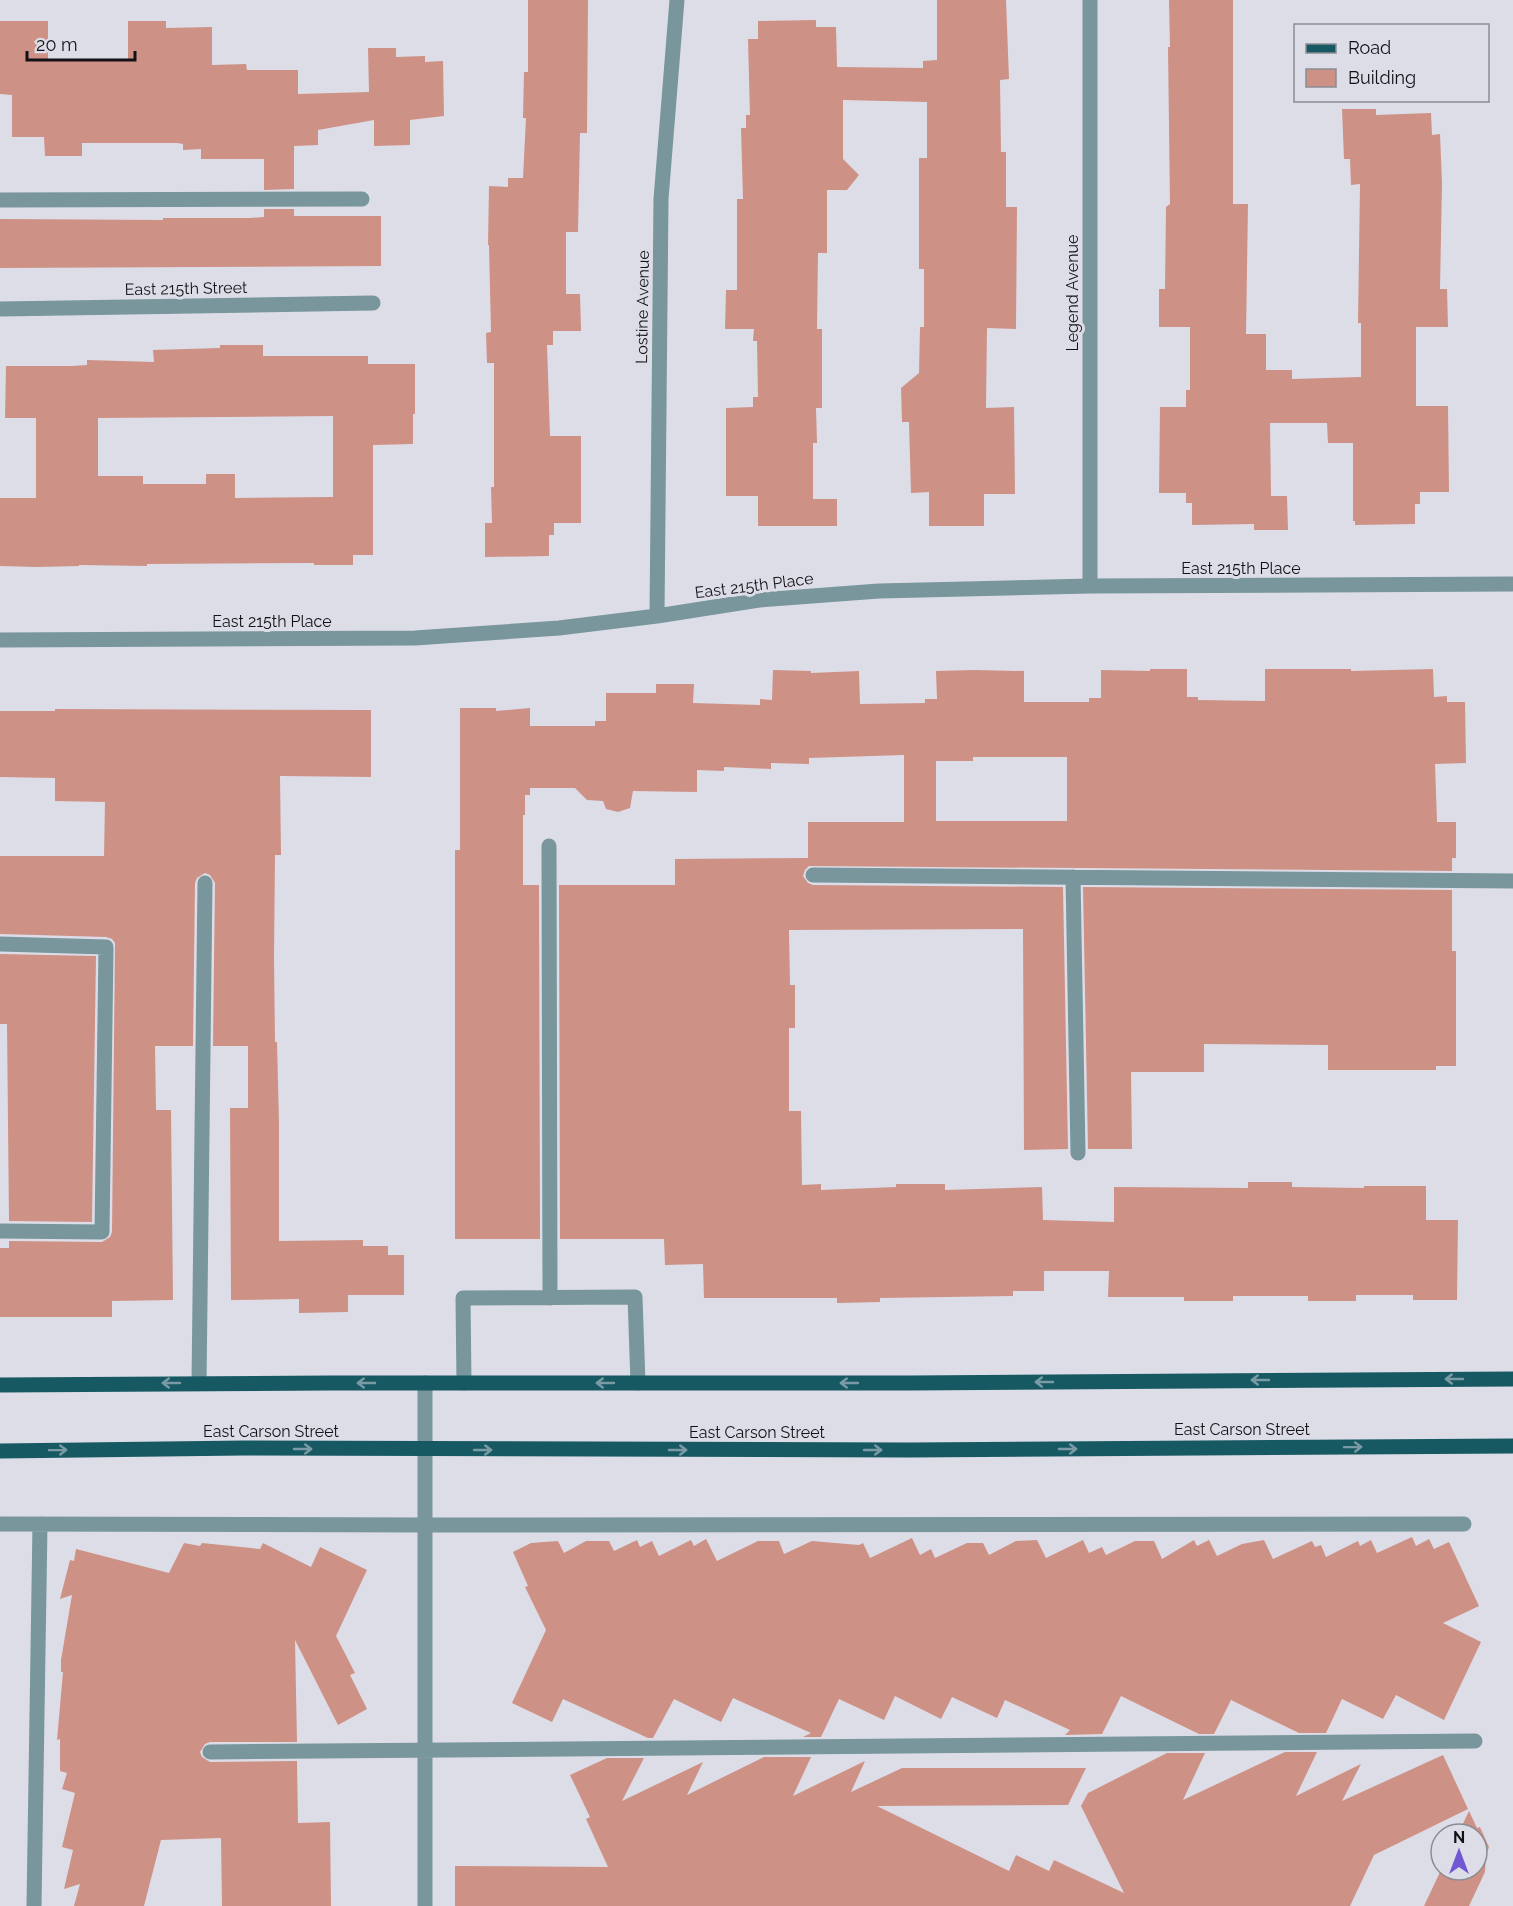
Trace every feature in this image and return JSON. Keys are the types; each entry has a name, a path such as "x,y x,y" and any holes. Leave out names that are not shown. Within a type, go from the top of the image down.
{"main road":[{"path":"0,1385 1513,1379"},
{"name":"East Carson Street","path":"0,1451 244,1448 910,1450 1513,1446"}],"street":[{"name":"Lostine Avenue","path":"657,616 661,199 677,0"},
{"name":"Legend Avenue","path":"1090,0 1090,586"},
{"path":"0,200 362,199"},
{"name":"East 215th Street","path":"0,309 373,303"},
{"name":"East 215th Place","path":"0,640 415,638 560,628 759,600 879,591 1090,586 1513,584"},
{"path":"549,846 550,1298"},
{"path":"813,875 1513,881"},
{"path":"1073,877 1078,1153"},
{"path":"199,1383 205,883"},
{"path":"0,944 106,947 102,1232 0,1230"},
{"path":"464,1383 463,1298 635,1297 638,1383"},
{"path":"425,1383 425,1906"},
{"path":"0,1524 1464,1524"},
{"path":"34,1906 40,1524"},
{"path":"210,1752 1475,1741"}],"building":[{"path":"528,0 588,0 587,133 580,133 578,232 566,232 566,294 580,294 581,331 553,331 553,345 547,345 550,436 581,436 581,523 554,523 554,535 549,535 549,556 485,557 485,523 492,523 491,487 494,487 494,363 487,363 486,333 491,332 488,245 489,186 508,187 508,178 523,178 526,118 523,118 524,72 528,72"},
{"path":"937,0 1006,0 1009,79 1000,80 1001,152 1006,152 1006,207 1017,207 1016,329 987,328 986,408 1014,407 1015,494 984,494 984,526 929,526 929,492 911,493 909,422 902,422 901,388 919,373 920,327 924,327 924,269 919,269 919,158 927,158 927,102 843,100 843,159 859,175 847,190 827,190 827,253 818,253 817,329 822,329 822,408 816,408 817,443 813,443 813,499 837,499 837,526 758,526 758,496 726,496 726,408 753,407 753,397 758,397 757,341 753,341 754,329 725,329 726,290 737,290 737,199 743,199 741,128 746,128 746,115 750,115 748,39 758,39 758,21 816,20 816,27 836,27 837,67 923,68 923,61 937,60"},
{"path":"1169,0 1233,0 1233,204 1248,204 1246,334 1266,334 1266,370 1292,370 1292,379 1361,377 1361,323 1358,323 1360,184 1351,185 1350,159 1344,159 1342,109 1376,109 1376,115 1431,113 1432,135 1440,134 1442,183 1440,289 1447,289 1448,327 1416,327 1416,406 1448,406 1449,492 1420,492 1420,504 1415,504 1415,524 1355,525 1353,521 1353,443 1328,443 1327,423 1270,423 1271,496 1287,496 1288,530 1254,530 1254,524 1192,525 1192,503 1186,503 1186,493 1159,493 1160,407 1186,407 1186,390 1190,390 1190,327 1159,327 1159,289 1165,289 1166,207 1170,204"},
{"path":"0,21 48,21 48,59 128,59 128,21 166,21 166,28 212,27 212,65 246,64 247,70 298,70 298,94 369,92 368,48 396,48 396,57 425,56 425,62 443,61 444,116 410,120 410,145 374,146 374,120 318,130 318,145 294,146 294,189 264,190 264,159 201,159 201,149 183,150 183,144 177,143 82,143 82,156 45,156 44,137 12,137 12,95 0,94"},
{"path":"264,209 294,209 294,216 381,216 381,266 0,268 0,219 250,218 264,217"},
{"path":"220,345 263,345 263,356 368,356 368,364 415,364 413,444 373,445 373,555 353,555 353,565 314,565 314,563 0,566 0,498 36,498 36,418 5,418 6,366 87,365 87,360 154,362 153,350 220,348","holes":["333,416 333,497 235,498 235,474 206,474 206,484 143,484 143,476 98,476 98,418"]},
{"path":"1150,669 1187,669 1187,697 1198,697 1198,700 1265,701 1265,669 1351,669 1351,671 1433,669 1434,697 1447,696 1447,702 1465,702 1466,763 1435,764 1437,822 1456,822 1456,858 1452,858 1452,871 809,866 803,876 808,883 813,885 1063,887 1068,1149 1024,1150 1023,929 789,930 790,985 795,985 795,1028 789,1028 789,1111 801,1111 802,1185 821,1184 821,1190 896,1187 896,1184 945,1184 945,1190 1042,1187 1043,1220 1114,1222 1114,1187 1248,1188 1248,1182 1292,1182 1292,1187 1426,1186 1426,1220 1458,1220 1457,1300 1413,1300 1413,1295 1356,1295 1356,1301 1308,1301 1308,1296 1233,1296 1233,1301 1184,1301 1184,1297 1108,1297 1109,1271 1044,1271 1044,1291 1013,1291 1013,1296 880,1298 880,1302 837,1303 837,1298 704,1298 703,1264 665,1265 664,1239 560,1239 559,885 675,885 675,859 808,858 808,822 904,822 904,755 809,758 809,764 771,763 771,769 724,767 724,771 697,770 697,792 633,791 630,808 618,812 606,809 603,801 587,800 575,788 530,788 530,795 525,795 525,815 523,815 523,885 539,885 540,1239 455,1239 455,850 460,850 460,708 496,708 496,711 530,708 530,726 595,726 595,721 606,721 606,693 656,693 656,684 694,684 693,703 760,705 760,699 772,700 773,670 811,671 811,673 859,671 860,704 925,703 925,699 937,699 936,671 974,670 1024,671 1024,702 1089,702 1089,698 1101,698 1101,670 1150,671","holes":["973,757 1067,757 1067,821 936,821 936,761 973,761"]},
{"path":"55,709 371,710 371,777 280,776 281,855 275,855 274,957 279,1124 279,1241 363,1240 363,1246 388,1246 388,1255 404,1255 404,1295 348,1295 348,1312 299,1313 299,1299 231,1300 230,1108 248,1108 248,1046 213,1046 215,883 210,875 205,873 197,878 195,883 193,1046 155,1046 156,1110 171,1110 173,1300 112,1301 112,1317 0,1317 0,1248 9,1248 9,1241 102,1242 110,1237 112,1232 115,943 106,937 0,934 0,856 104,856 105,802 55,801 55,778 0,777 0,711 55,711"},
{"path":"1083,887 1452,890 1452,951 1456,951 1456,1066 1436,1066 1436,1070 1328,1070 1328,1045 1204,1044 1204,1072 1131,1072 1132,1149 1088,1149"},
{"path":"0,954 96,956 92,1222 9,1221 7,1024 0,1024"},
{"path":"1412,1537 1416,1546 1429,1539 1434,1549 1449,1542 1479,1606 1443,1623 1481,1642 1444,1720 1396,1695 1383,1719 1342,1699 1326,1733 1299,1733 1231,1700 1214,1734 1199,1734 1121,1696 1102,1734 1065,1735 1070,1730 1005,1700 997,1718 952,1697 941,1719 895,1696 884,1720 839,1699 821,1737 803,1737 811,1733 733,1698 721,1722 674,1699 653,1738 648,1738 563,1699 552,1722 512,1703 546,1630 525,1587 528,1586 513,1552 531,1543 558,1541 564,1553 586,1541 609,1541 614,1551 637,1540 640,1547 652,1541 659,1556 691,1540 694,1546 706,1539 717,1561 758,1541 779,1541 784,1554 812,1541 859,1545 863,1543 870,1558 912,1538 920,1555 931,1549 935,1558 967,1543 983,1543 989,1555 1016,1541 1037,1540 1046,1558 1083,1540 1089,1553 1102,1547 1106,1555 1135,1541 1154,1541 1162,1559 1194,1540 1197,1546 1209,1540 1217,1556 1242,1544 1264,1540 1273,1559 1312,1541 1315,1547 1321,1545 1326,1557 1358,1541 1360,1546 1371,1540 1377,1553"},
{"path":"184,1543 260,1549 263,1543 311,1567 320,1547 367,1570 336,1636 355,1673 350,1675 367,1709 338,1725 295,1640 297,1742 210,1742 205,1744 200,1752 202,1757 210,1762 297,1761 298,1823 330,1822 331,1906 222,1906 221,1838 161,1840 144,1906 74,1906 80,1884 64,1889 73,1850 62,1847 75,1793 62,1789 67,1773 60,1771 60,1739 57,1740 63,1672 61,1672 61,1660 72,1595 60,1599 70,1560 74,1561 76,1549 169,1573"},
{"path":"1285,1752 1317,1752 1296,1796 1361,1764 1342,1801 1443,1755 1468,1809 1441,1822 1429,1822 1429,1828 1374,1855 1350,1906 455,1906 455,1866 608,1867 586,1819 590,1817 570,1775 607,1758 644,1758 622,1801 703,1762 687,1795 764,1757 811,1757 793,1796 865,1761 851,1792 902,1768 1086,1768 1068,1805 877,1806 1009,1871 1016,1855 1049,1871 1054,1860 1124,1893 1081,1806 1088,1793 1167,1753 1205,1753 1183,1800"},
{"path":"1469,1811 1474,1822 1464,1822"},
{"path":"1435,1882 1480,1882 1469,1906 1424,1906"}]}
